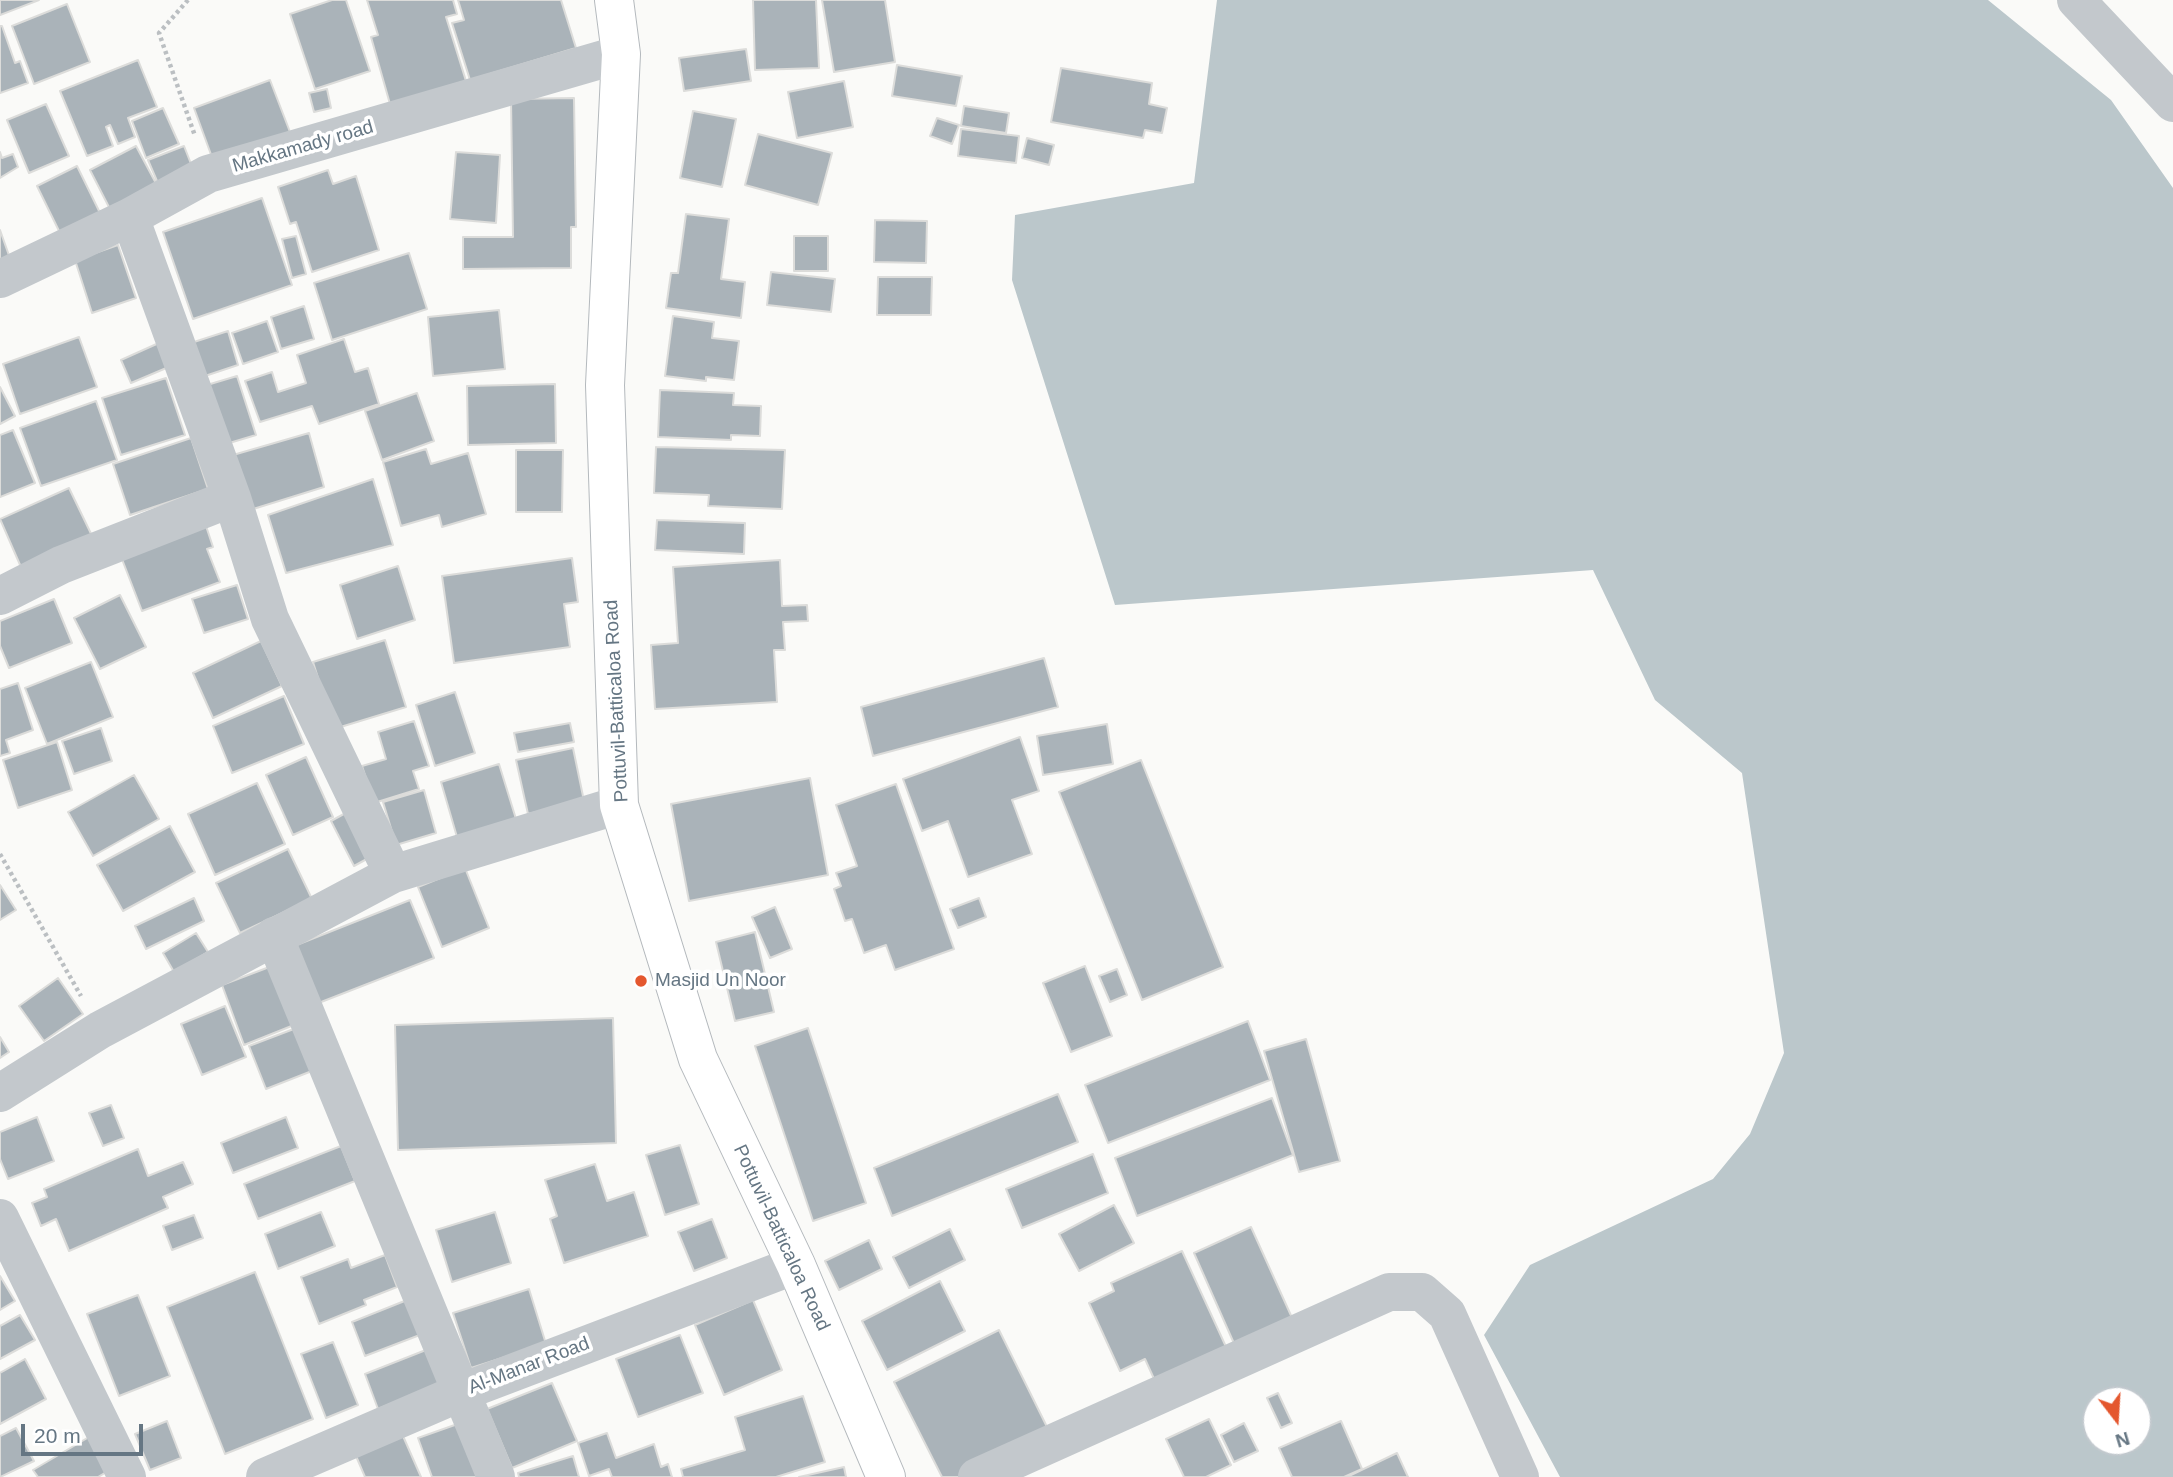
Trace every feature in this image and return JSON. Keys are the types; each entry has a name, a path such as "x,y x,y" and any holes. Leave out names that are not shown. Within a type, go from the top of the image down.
{"highway":[{"name":"Pottuvil-Batticaloa Road","path":"614,0 621,54 604,385 619,805 698,1059 796,1265 886,1477"}],"street":[{"path":"2076,0 2173,103"},
{"name":"Makkamady road","path":"0,279 130,217 208,174 621,54"},
{"path":"130,217 232,498 270,619 393,874"},
{"path":"0,596 61,565 232,498"},
{"path":"0,1093 100,1030 393,874 619,805"},
{"path":"274,936 496,1477"},
{"path":"0,1219 127,1477"},
{"name":"Al-Manar Road","path":"265,1477 462,1392 796,1265"},
{"path":"977,1477 1389,1292 1422,1292 1447,1314 1520,1477"}],"path":[{"path":"188,0 159,33 208,174"},
{"path":"0,854 100,1030"}],"shaded area":[{"path":"1217,0 1988,0 2111,100 2173,188 2173,1477 1560,1477 1484,1335 1530,1265 1713,1179 1750,1134 1784,1053 1742,773 1655,700 1593,570 1115,605 1012,280 1015,215 1194,183"}],"building":[{"path":"0,0 39,0 0,15"},
{"path":"332,0 346,0 370,71 315,89 290,14"},
{"path":"367,0 453,0 457,14 446,17 466,81 390,104 371,37 378,35"},
{"path":"458,0 561,0 576,48 470,80 452,23 464,20"},
{"path":"753,0 816,0 819,68 755,70"},
{"path":"822,0 885,0 895,62 834,72"},
{"path":"67,4 90,62 34,84 12,26"},
{"path":"0,26 15,63 20,61 28,83 0,93"},
{"path":"746,49 751,81 684,91 679,58"},
{"path":"138,60 157,107 128,118 135,137 118,144 110,125 106,127 113,146 87,156 60,91"},
{"path":"897,65 962,76 956,106 892,96"},
{"path":"1061,68 1152,83 1149,104 1167,108 1162,133 1145,130 1143,138 1051,122"},
{"path":"270,80 290,132 213,160 194,108"},
{"path":"844,81 853,127 797,138 788,92"},
{"path":"327,89 331,108 314,112 309,93"},
{"path":"574,98 576,227 571,227 571,268 463,269 463,237 513,237 511,99"},
{"path":"46,104 69,156 29,173 7,120"},
{"path":"964,106 1009,113 1006,133 961,126"},
{"path":"163,108 179,144 146,158 132,121"},
{"path":"693,111 736,119 722,187 680,178"},
{"path":"937,118 959,125 952,144 930,136"},
{"path":"961,129 1019,136 1016,163 958,156"},
{"path":"758,134 832,153 818,205 745,185"},
{"path":"1027,138 1054,145 1049,165 1022,158"},
{"path":"136,146 159,189 112,213 90,170"},
{"path":"184,146 195,174 160,188 148,160"},
{"path":"0,152 2,158 13,154 18,167 0,178"},
{"path":"456,152 500,155 496,223 450,219"},
{"path":"77,166 102,217 62,237 37,186"},
{"path":"328,170 333,184 356,176 379,250 312,272 296,222 290,224 278,187"},
{"path":"262,198 292,285 193,319 163,232"},
{"path":"686,214 729,219 721,279 745,282 741,318 666,308 671,273 678,273"},
{"path":"875,220 927,221 926,263 874,262"},
{"path":"0,230 12,264 0,268"},
{"path":"296,236 306,274 292,278 282,239"},
{"path":"794,236 828,236 828,271 794,271"},
{"path":"118,245 136,298 92,313 75,260"},
{"path":"409,253 427,309 332,340 314,283"},
{"path":"771,272 835,279 831,312 767,305"},
{"path":"878,277 932,277 931,315 877,315"},
{"path":"304,306 314,339 281,349 271,317"},
{"path":"499,310 505,369 433,376 428,317"},
{"path":"673,316 714,322 712,338 739,341 734,380 706,377 706,381 665,376"},
{"path":"267,321 278,352 243,364 232,333"},
{"path":"228,331 238,365 205,376 194,342"},
{"path":"79,337 97,387 20,414 3,364"},
{"path":"344,339 355,372 368,368 379,404 319,424 312,406 260,422 245,381 272,372 278,392 306,383 297,355"},
{"path":"161,342 171,366 131,383 121,360"},
{"path":"237,376 256,435 226,444 207,385"},
{"path":"166,378 185,435 121,455 102,398"},
{"path":"555,384 556,443 468,445 467,386"},
{"path":"0,387 15,416 0,424"},
{"path":"660,390 734,393 733,405 761,406 760,436 731,435 731,440 658,437"},
{"path":"417,393 434,441 382,460 365,411"},
{"path":"96,401 117,460 41,486 20,428"},
{"path":"13,430 35,483 0,497 0,435"},
{"path":"309,433 324,487 250,510 233,455"},
{"path":"191,438 208,489 130,515 113,464"},
{"path":"656,447 785,450 782,509 708,506 709,495 654,493"},
{"path":"426,449 431,464 468,453 486,514 442,527 439,515 401,526 383,462"},
{"path":"516,450 563,450 562,512 516,512"},
{"path":"373,479 393,545 286,573 268,515"},
{"path":"69,488 95,542 24,574 0,519"},
{"path":"657,520 745,523 744,554 655,550"},
{"path":"205,523 213,547 207,549 220,582 142,611 120,554"},
{"path":"572,558 578,602 564,604 570,647 454,663 442,576"},
{"path":"780,560 782,606 807,605 808,621 783,622 785,650 774,650 777,702 655,709 651,645 678,643 673,567"},
{"path":"398,566 415,620 357,639 340,585"},
{"path":"237,585 248,619 204,633 192,599"},
{"path":"120,595 146,647 100,669 74,618"},
{"path":"54,599 72,643 9,668 0,646 0,621"},
{"path":"385,640 406,707 334,729 313,662"},
{"path":"261,641 282,686 213,718 193,673"},
{"path":"1044,658 1058,707 873,756 861,707"},
{"path":"91,662 113,717 47,744 25,688"},
{"path":"18,683 33,730 6,740 10,753 0,756 0,689"},
{"path":"455,692 475,753 435,766 416,705"},
{"path":"284,696 304,744 232,773 213,726"},
{"path":"414,721 429,766 413,771 419,789 374,803 362,766 386,759 378,732"},
{"path":"570,723 574,742 518,752 514,733"},
{"path":"1107,724 1113,764 1043,775 1037,736"},
{"path":"101,728 112,761 74,774 62,741"},
{"path":"1020,737 1039,791 1012,800 1032,854 968,877 948,821 922,831 903,779"},
{"path":"57,742 72,790 18,808 3,760"},
{"path":"573,748 584,801 528,814 516,760"},
{"path":"306,757 333,817 293,835 266,775"},
{"path":"1141,760 1223,967 1142,1000 1059,792"},
{"path":"499,764 516,819 457,837 441,782"},
{"path":"134,775 159,819 93,856 68,812"},
{"path":"810,778 828,875 689,901 671,804"},
{"path":"257,783 285,844 215,875 188,814"},
{"path":"896,784 954,949 895,970 886,945 864,953 852,919 845,921 834,889 841,886 836,873 857,866 836,805"},
{"path":"424,790 436,833 396,845 383,802"},
{"path":"353,809 376,854 354,866 331,821"},
{"path":"170,826 195,872 123,911 97,865"},
{"path":"288,849 312,899 240,933 216,883"},
{"path":"465,868 489,928 442,947 418,887"},
{"path":"0,885 16,910 0,920"},
{"path":"194,898 204,921 146,949 135,926"},
{"path":"979,898 986,917 958,928 950,909"},
{"path":"410,900 434,958 316,1004 294,946"},
{"path":"775,907 792,949 770,958 752,917"},
{"path":"755,932 774,1012 735,1021 716,942"},
{"path":"196,933 208,952 174,972 163,953"},
{"path":"272,966 294,1025 244,1045 222,985"},
{"path":"1085,966 1112,1036 1071,1052 1043,983"},
{"path":"1117,969 1127,995 1110,1002 1099,976"},
{"path":"58,978 83,1014 44,1041 19,1006"},
{"path":"225,1006 246,1057 202,1075 181,1024"},
{"path":"613,1018 616,1143 398,1150 395,1025"},
{"path":"1248,1021 1270,1080 1108,1143 1085,1085"},
{"path":"299,1027 317,1069 266,1089 249,1046"},
{"path":"808,1028 866,1203 813,1221 755,1046"},
{"path":"0,1037 9,1052 0,1058"},
{"path":"1306,1039 1340,1161 1299,1172 1264,1051"},
{"path":"1058,1094 1078,1142 892,1216 874,1168"},
{"path":"1272,1098 1293,1155 1137,1216 1115,1158"},
{"path":"111,1105 124,1138 103,1146 89,1113"},
{"path":"37,1117 54,1161 8,1179 0,1159 0,1132"},
{"path":"286,1117 298,1148 233,1173 221,1143"},
{"path":"680,1145 699,1204 665,1215 646,1155"},
{"path":"341,1146 355,1181 258,1219 244,1184"},
{"path":"138,1149 148,1176 183,1162 193,1184 163,1197 168,1208 69,1251 56,1219 41,1226 32,1203 47,1197 44,1189"},
{"path":"1093,1154 1108,1193 1022,1228 1006,1189"},
{"path":"595,1164 607,1201 634,1192 648,1236 564,1263 550,1219 557,1216 545,1180"},
{"path":"1114,1205 1134,1243 1079,1271 1059,1234"},
{"path":"321,1212 335,1246 278,1269 265,1234"},
{"path":"495,1212 511,1263 452,1282 436,1230"},
{"path":"194,1215 203,1238 172,1250 163,1226"},
{"path":"712,1219 727,1258 694,1271 678,1232"},
{"path":"1251,1227 1298,1331 1240,1357 1194,1253"},
{"path":"950,1229 965,1260 909,1288 893,1257"},
{"path":"869,1240 882,1269 839,1290 825,1261"},
{"path":"1182,1251 1227,1349 1155,1381 1145,1359 1120,1371 1089,1303 1114,1291 1111,1283"},
{"path":"385,1255 397,1287 364,1300 366,1305 319,1324 301,1277 348,1259 351,1268"},
{"path":"255,1272 313,1419 225,1454 167,1307"},
{"path":"0,1276 15,1301 0,1310"},
{"path":"940,1281 965,1331 887,1370 862,1321"},
{"path":"529,1289 546,1344 471,1368 453,1313"},
{"path":"138,1295 170,1376 119,1396 87,1314"},
{"path":"412,1298 425,1333 365,1356 352,1322"},
{"path":"753,1300 782,1370 724,1395 695,1325"},
{"path":"20,1315 35,1340 0,1359 0,1326"},
{"path":"999,1330 1051,1435 966,1477 942,1477 894,1382"},
{"path":"680,1335 703,1393 638,1417 616,1359"},
{"path":"333,1342 358,1405 326,1418 301,1354"},
{"path":"436,1346 450,1381 378,1409 365,1374"},
{"path":"25,1359 46,1399 0,1424 0,1373"},
{"path":"552,1383 577,1441 512,1468 487,1409"},
{"path":"1278,1393 1292,1423 1281,1428 1267,1398"},
{"path":"803,1396 825,1462 776,1477 683,1477 681,1469 745,1450 735,1417"},
{"path":"1209,1419 1231,1465 1206,1477 1184,1477 1166,1439"},
{"path":"167,1421 181,1458 150,1470 135,1434"},
{"path":"466,1421 485,1477 432,1477 418,1438"},
{"path":"1341,1421 1362,1469 1344,1477 1292,1477 1279,1448"},
{"path":"1244,1423 1258,1451 1234,1462 1221,1435"},
{"path":"16,1428 34,1461 0,1477 0,1436"},
{"path":"607,1433 616,1458 654,1444 661,1467 668,1464 672,1477 612,1477 609,1469 589,1476 578,1443"},
{"path":"403,1436 421,1477 365,1477 356,1456"},
{"path":"89,1437 108,1471 98,1477 38,1477 33,1470"},
{"path":"1397,1453 1408,1477 1347,1477"},
{"path":"573,1456 579,1477 519,1477 518,1473"},
{"path":"844,1467 846,1477 799,1477"}],"place":[{"name":"Masjid Un Noor","path":"641,981"}]}
